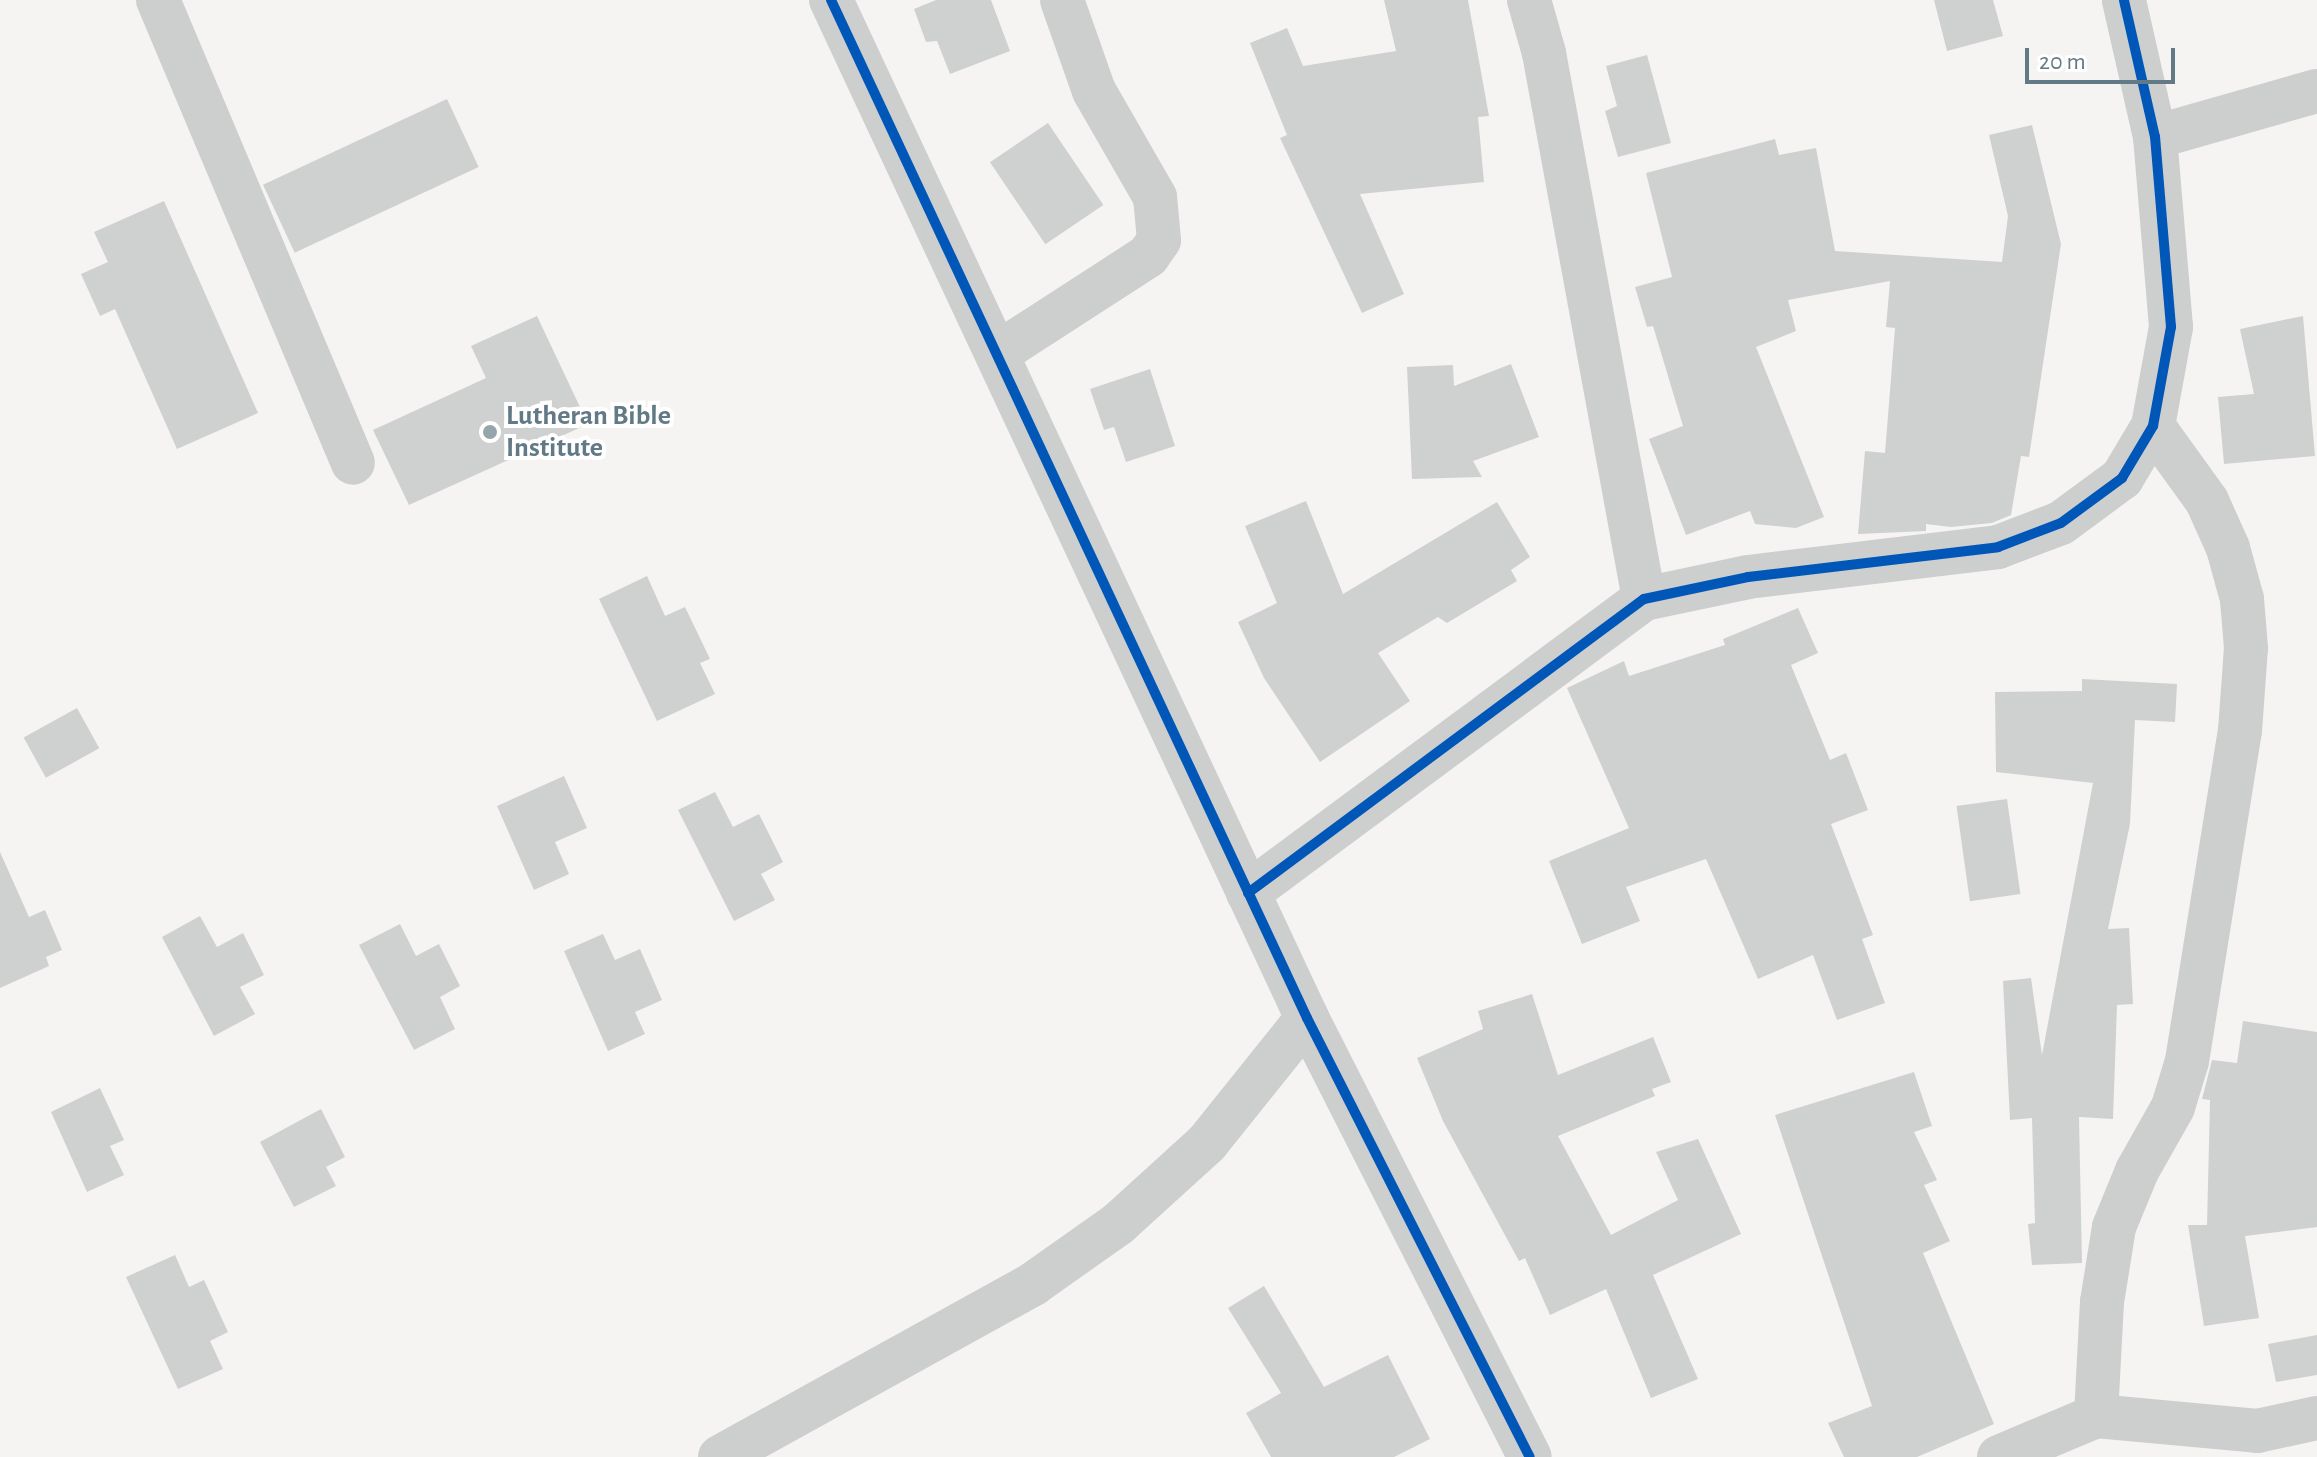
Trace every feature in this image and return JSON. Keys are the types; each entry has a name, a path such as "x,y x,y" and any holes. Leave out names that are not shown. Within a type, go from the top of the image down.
{"street":[{"path":"158,0 353,463"},
{"path":"831,0 1307,1018 1530,1457"},
{"path":"998,353 1148,256 1159,240 1155,197 1094,91 1062,0"},
{"path":"1529,0 1544,53 1644,599"},
{"path":"1248,893 1644,599 1748,577 1998,547 2061,523 2122,478 2153,426 2171,327 2155,137 2124,0"},
{"path":"2155,137 2317,91"},
{"path":"2096,1416 2102,1302 2114,1227 2137,1171 2173,1107 2187,1061 2240,731 2246,648 2242,599 2228,548 2207,501 2153,426"},
{"path":"720,1457 1033,1284 1118,1224 1207,1143 1307,1018"},
{"path":"1999,1457 2096,1416 2257,1431 2317,1418"}],"building":[{"path":"936,0 991,0 1010,51 950,74 937,41 926,42 914,9"},
{"path":"1384,0 1468,0 1489,116 1478,117 1484,182 1360,194 1404,294 1362,313 1280,138 1287,135 1250,43 1287,28 1303,66 1396,51"},
{"path":"1934,0 1993,0 2003,36 1947,51"},
{"path":"1647,55 1671,143 1618,157 1605,111 1617,106 1606,66"},
{"path":"447,99 479,167 295,253 263,185"},
{"path":"1048,123 1103,205 1045,244 990,162"},
{"path":"2032,125 2061,244 2029,457 2021,456 2011,515 1992,523 1951,527 1926,524 1926,531 1858,534 1865,451 1885,453 1895,328 1886,327 1890,281 1788,300 1796,331 1756,347 1824,517 1796,528 1755,524 1750,511 1686,535 1649,439 1683,426 1653,326 1647,327 1635,287 1672,277 1646,173 1775,139 1779,155 1816,148 1835,251 2002,262 2008,216 1989,135"},
{"path":"164,201 258,413 177,449 115,309 100,316 81,274 108,262 94,232"},
{"path":"537,316 588,424 409,505 373,430 486,378 471,346"},
{"path":"2303,316 2315,456 2224,464 2218,397 2254,394 2240,329"},
{"path":"1511,364 1539,437 1473,461 1482,477 1412,479 1407,367 1453,365 1454,386"},
{"path":"1150,369 1175,446 1126,462 1114,427 1104,430 1090,389"},
{"path":"1306,501 1343,594 1497,502 1530,557 1511,570 1517,581 1447,623 1438,617 1378,653 1410,701 1320,762 1264,678 1238,622 1277,603 1245,526"},
{"path":"647,576 665,616 685,607 710,659 700,663 715,694 657,721 599,599"},
{"path":"1798,608 1818,653 1791,665 1830,760 1846,753 1868,810 1831,824 1873,935 1862,939 1885,1003 1837,1020 1813,955 1758,979 1706,859 1626,887 1640,921 1582,944 1549,861 1629,828 1567,688 1624,661 1629,676 1725,645 1723,639"},
{"path":"2082,679 2177,684 2175,722 2135,720 2130,824 2108,929 2129,928 2133,1004 2117,1005 2113,1119 2079,1117 2082,1263 2032,1265 2028,1224 2035,1223 2032,1118 2010,1120 2003,981 2031,978 2042,1055 2093,783 1996,772 1995,692 2082,691"},
{"path":"77,708 99,748 46,778 24,738"},
{"path":"564,776 587,828 555,842 569,874 534,890 497,806"},
{"path":"715,792 733,827 759,814 783,862 761,874 775,900 734,921 678,810"},
{"path":"2007,799 2020,894 1970,901 1956,806"},
{"path":"0,852 29,917 45,910 62,950 46,957 49,966 0,988"},
{"path":"200,916 217,947 243,933 264,975 240,987 255,1014 214,1036 162,937"},
{"path":"400,924 416,956 439,944 460,986 440,997 455,1029 414,1050 359,945"},
{"path":"603,934 615,960 640,949 662,1000 635,1012 645,1034 608,1051 564,951"},
{"path":"1532,994 1558,1075 1653,1037 1671,1082 1652,1089 1655,1096 1558,1136 1611,1235 1678,1200 1656,1152 1698,1139 1741,1234 1653,1275 1698,1379 1651,1398 1606,1289 1550,1315 1525,1258 1519,1261 1443,1121 1417,1058 1483,1029 1478,1011"},
{"path":"2243,1021 2317,1032 2317,1227 2245,1236 2259,1318 2204,1326 2188,1225 2207,1225 2210,1100 2202,1099 2212,1060 2237,1063"},
{"path":"1914,1072 1932,1126 1914,1132 1937,1180 1924,1185 1950,1241 1923,1253 1994,1424 1917,1457 1844,1457 1828,1423 1872,1406 1775,1115"},
{"path":"100,1088 124,1140 110,1146 124,1175 87,1192 51,1112"},
{"path":"321,1109 345,1157 326,1167 336,1186 294,1207 260,1142"},
{"path":"175,1255 189,1287 204,1280 228,1332 210,1341 223,1369 178,1389 126,1277"},
{"path":"1264,1286 1324,1387 1388,1355 1430,1439 1394,1457 1271,1457 1246,1413 1281,1393 1228,1308"},
{"path":"2317,1335 2317,1375 2276,1382 2268,1344"}],"cycle path":[{"path":"831,0 1307,1018 1530,1457"},
{"path":"1248,893 1644,599 1748,577 1998,547 2061,523 2122,478 2153,426 2171,327 2155,137 2124,0"}],"place":[{"name":"Lutheran Bible Institute","path":"490,432"}]}
